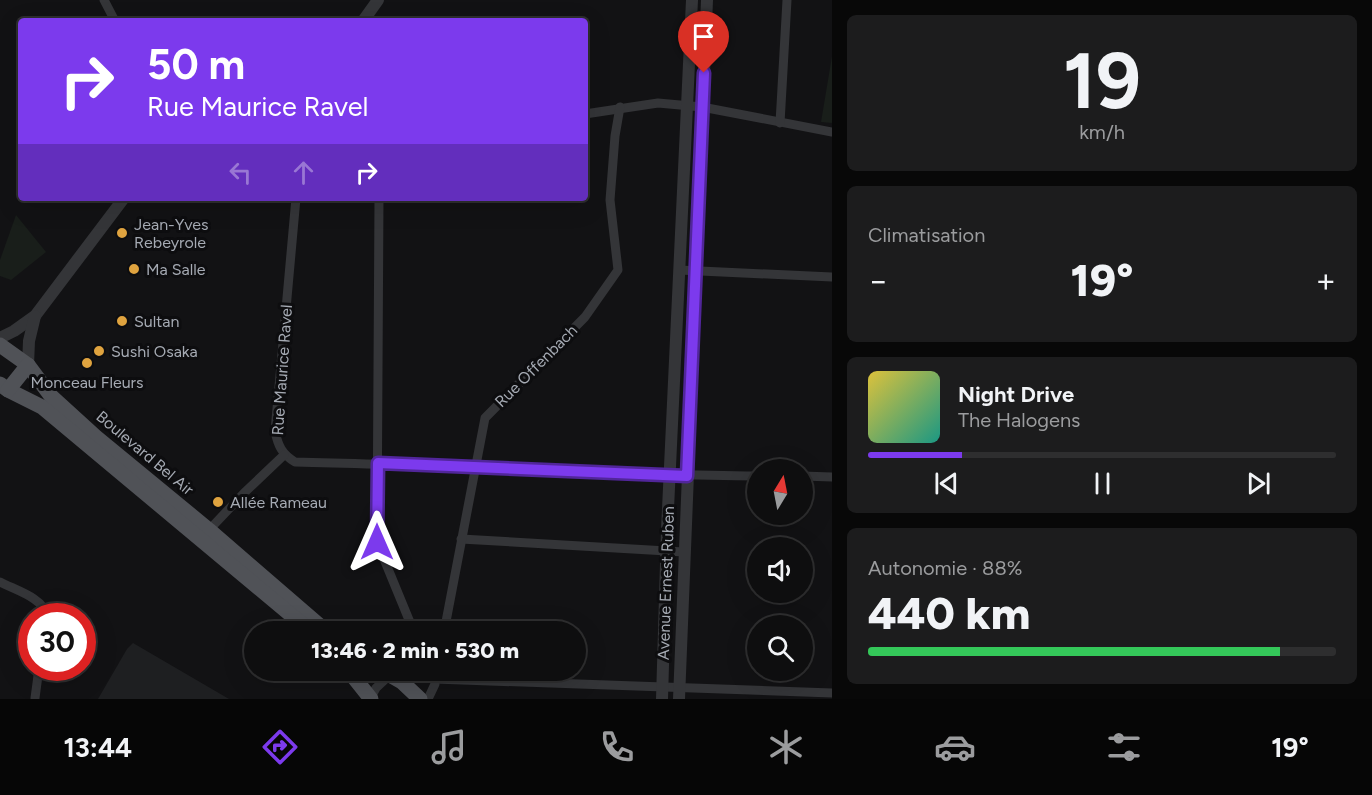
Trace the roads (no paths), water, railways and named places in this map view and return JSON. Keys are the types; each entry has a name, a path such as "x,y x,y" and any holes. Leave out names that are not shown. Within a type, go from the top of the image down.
{"main road":[{"name":"Boulevard Bel Air","path":"0,345 28,365 51,396 96,437 314,621"},
{"path":"4,387 28,365"},
{"name":"Boulevard Bel Air","path":"4,387 46,410 298,621"},
{"path":"356,681 370,699"},
{"path":"400,681 420,699"}],"street":[{"path":"104,0 113,18"},
{"name":"Avenue Ernest Ruben","path":"662,693 669,476 692,0"},
{"name":"Avenue Ernest Ruben","path":"679,693 707,0"},
{"path":"780,123 787,0"},
{"path":"365,18 375,4"},
{"path":"588,113 657,103 702,107 832,132"},
{"name":"Rue Offenbach","path":"446,621 485,418 585,317 618,270 610,200 615,136 620,107"},
{"path":"0,338 35,316 122,201"},
{"name":"Rue Maurice Ravel","path":"296,201 275,431 277,444 284,455 295,462 378,463 669,476 747,476"},
{"path":"379,201 377,542 409,621"},
{"path":"679,270 832,278"},
{"path":"28,365 29,341 35,316"},
{"path":"209,530 243,493 284,455"},
{"path":"813,476 832,477"},
{"path":"461,539 684,552"},
{"path":"0,582 40,603"},
{"path":"35,698 37,681"},
{"path":"370,699 382,681"},
{"path":"428,699 433,691 434,681"},
{"path":"525,681 662,693 832,693"}],"place":[{"name":"Jean-Yves Rebeyrole","path":"122,233"},
{"name":"Ma Salle","path":"134,269"},
{"name":"Sultan","path":"122,321"},
{"name":"Sushi Osaka","path":"99,351"},
{"name":"Monceau Fleurs","path":"87,363"},
{"name":"Allée Rameau","path":"218,502"}]}
